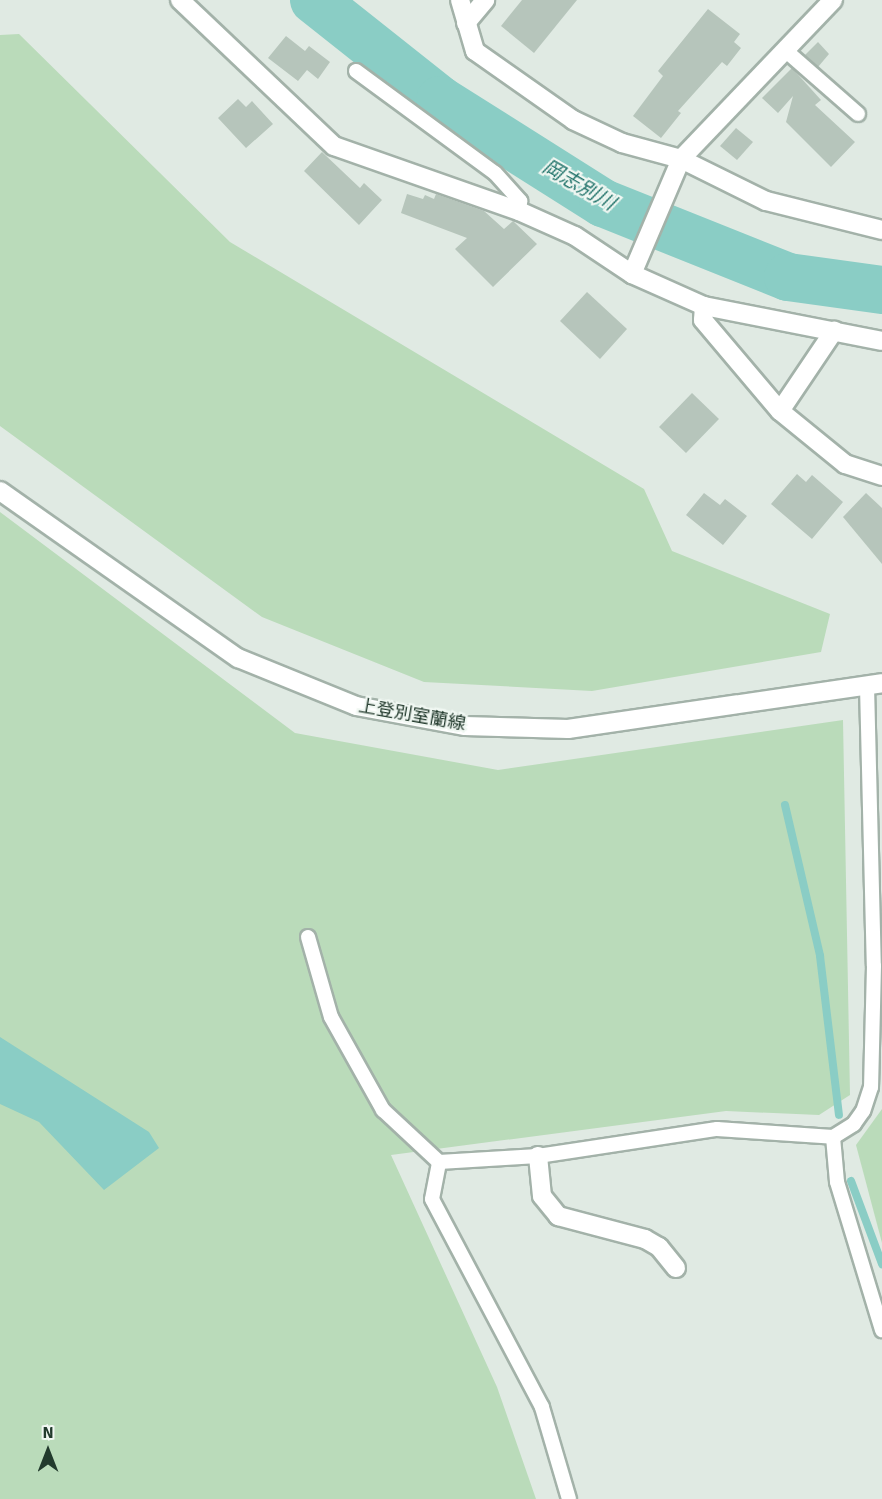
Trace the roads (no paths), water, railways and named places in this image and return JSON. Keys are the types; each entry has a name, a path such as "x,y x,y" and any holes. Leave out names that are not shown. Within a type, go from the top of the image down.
{"street":[{"path":"180,0 334,146 519,211 575,236 632,274 704,306 882,341"},
{"path":"460,0 475,51 573,120 622,143 681,159 766,201 882,230"},
{"path":"466,23 485,0"},
{"path":"632,274 681,159 833,0"},
{"path":"704,306 703,320 780,411 845,464 882,476"},
{"path":"780,411 834,331"},
{"name":"上登別室蘭線","path":"0,491 238,658 356,706 465,726 568,729 874,685"},
{"path":"538,1156 542,1196 558,1216 645,1239 659,1247 676,1268"}],"lane":[{"path":"785,51 858,114"},
{"path":"356,71 495,173 520,201 519,211"},
{"path":"308,937 331,1017 383,1110 439,1162 538,1156 717,1129 833,1137 854,1124 863,1111 871,1087 874,966 874,685"},
{"path":"833,1137 837,1182 882,1330"},
{"path":"439,1162 432,1199 542,1407 569,1499"}],"water":[{"path":"0,1037 149,1132 159,1148 104,1190 39,1122 0,1104"}],"waterway":[{"name":"岡志別川","path":"314,0 440,100 603,203 788,277 882,290"},
{"path":"785,805 820,956 839,1115"},
{"path":"851,1181 882,1264"}]}
